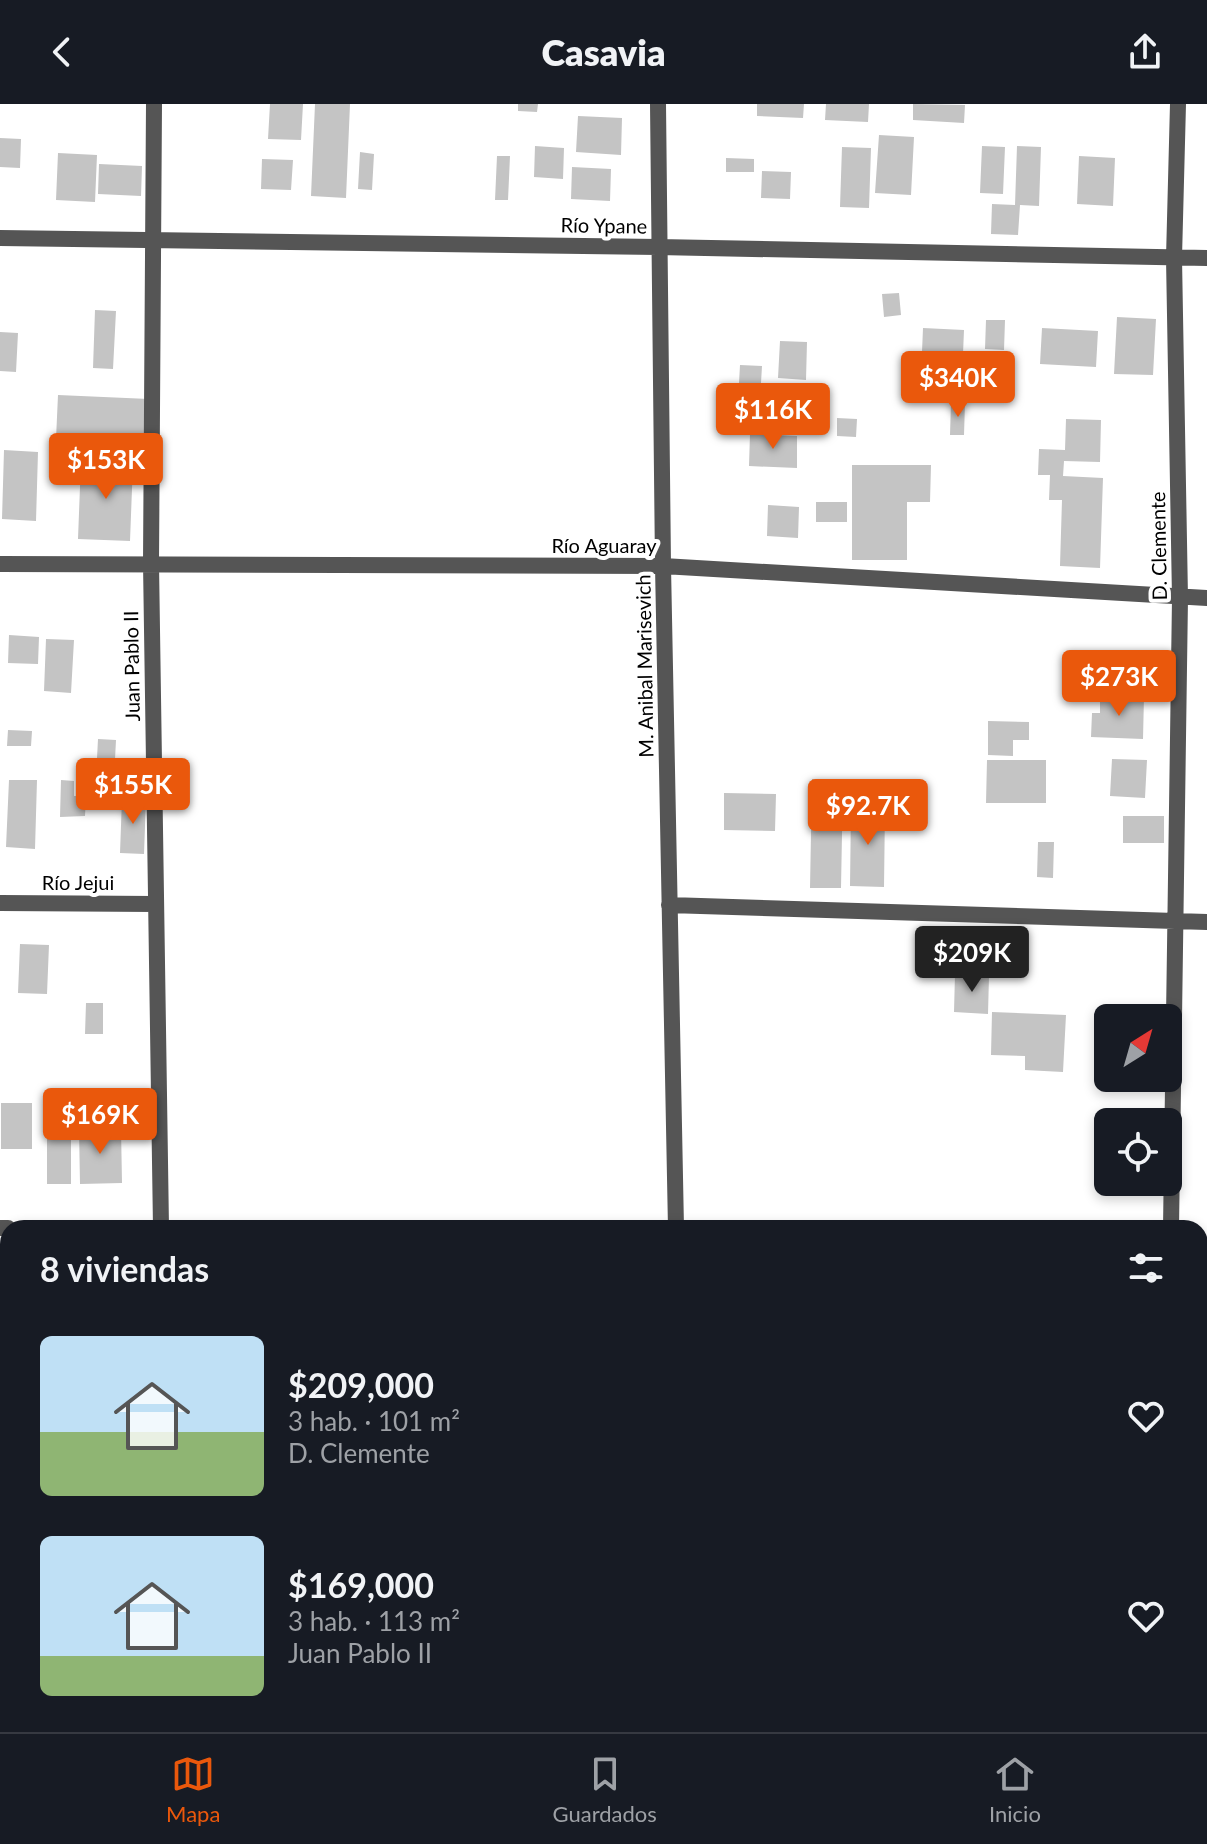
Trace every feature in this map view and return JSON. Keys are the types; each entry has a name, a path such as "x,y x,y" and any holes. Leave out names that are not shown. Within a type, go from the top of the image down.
{"street":[{"name":"Juan Pablo II","path":"154,104 151,563 161,1220"},
{"name":"M. Anibal Marisevich","path":"658,104 663,566 677,1220"},
{"name":"D. Clemente","path":"1171,1220 1180,598 1174,258 1178,104"},
{"name":"Río Ypane","path":"0,238 1207,258"},
{"name":"Río Aguaray","path":"0,564 663,566 1207,598"},
{"name":"Río Jejui","path":"0,903 155,904"},
{"path":"669,905 1207,922"}],"building":[{"path":"270,104 303,104 301,140 268,139"},
{"path":"315,104 350,104 346,198 311,196"},
{"path":"518,104 538,104 537,112 518,111"},
{"path":"757,104 804,104 803,118 757,116"},
{"path":"826,104 869,104 868,122 825,120"},
{"path":"913,104 965,105 964,123 913,120"},
{"path":"578,116 622,118 621,155 576,152"},
{"path":"879,135 914,137 911,195 875,193"},
{"path":"0,138 21,139 20,168 0,167"},
{"path":"535,146 564,148 563,179 534,177"},
{"path":"982,146 1005,147 1003,194 980,193"},
{"path":"1017,146 1041,147 1039,206 1020,205 1018,235 991,234 992,204 1015,205"},
{"path":"842,147 871,148 869,208 840,207"},
{"path":"360,152 374,154 372,190 358,189"},
{"path":"58,153 97,155 95,202 56,200"},
{"path":"497,156 510,156 508,200 495,200"},
{"path":"1079,156 1115,158 1113,206 1077,204"},
{"path":"726,158 754,159 754,172 726,172"},
{"path":"262,159 293,160 291,190 261,189"},
{"path":"99,164 142,166 141,196 98,194"},
{"path":"572,167 611,169 610,201 571,199"},
{"path":"762,171 791,172 790,199 761,198"},
{"path":"899,293 901,315 884,317 882,294"},
{"path":"95,310 116,311 113,369 93,368"},
{"path":"1117,317 1156,319 1153,375 1114,374"},
{"path":"986,320 1005,320 1004,350 985,349"},
{"path":"923,328 964,330 961,402 920,400"},
{"path":"1042,328 1098,331 1096,367 1040,364"},
{"path":"0,332 18,333 16,372 0,371"},
{"path":"780,341 807,342 806,380 778,378"},
{"path":"740,365 762,366 761,383 739,383"},
{"path":"58,395 149,399 148,443 56,439"},
{"path":"951,403 965,403 964,435 950,435"},
{"path":"837,418 857,419 856,437 837,436"},
{"path":"1066,419 1101,420 1100,462 1064,461 1063,476 1103,478 1100,568 1060,566 1062,500 1049,500 1050,475 1038,475 1039,449 1065,450"},
{"path":"750,434 797,436 797,468 749,466"},
{"path":"4,450 38,452 36,521 2,519"},
{"path":"81,461 133,463 130,541 78,539"},
{"path":"852,465 931,465 930,502 907,502 907,560 852,560"},
{"path":"816,502 847,502 847,522 816,522"},
{"path":"768,505 799,507 798,538 767,536"},
{"path":"9,635 39,637 38,664 8,663"},
{"path":"46,639 74,640 71,693 44,691"},
{"path":"1158,671 1159,688 1149,688 1149,681 1142,682 1142,672"},
{"path":"1100,695 1144,696 1143,739 1091,737 1092,713 1100,713"},
{"path":"988,721 1029,722 1029,740 1013,740 1013,756 988,755"},
{"path":"8,730 32,731 31,746 7,746"},
{"path":"98,739 116,740 114,779 96,778"},
{"path":"1112,759 1147,760 1145,798 1110,796"},
{"path":"987,760 1046,760 1046,803 986,803"},
{"path":"812,779 843,780 841,888 810,888"},
{"path":"9,780 37,780 35,849 6,847"},
{"path":"61,780 74,781 74,796 86,796 85,816 60,817"},
{"path":"724,793 776,794 775,831 724,830"},
{"path":"122,798 146,799 144,854 120,853"},
{"path":"851,807 885,807 884,887 850,886"},
{"path":"1123,816 1164,816 1164,843 1123,843"},
{"path":"1038,842 1054,842 1053,878 1037,877"},
{"path":"20,944 49,945 47,994 18,993"},
{"path":"955,974 989,976 988,1014 954,1012"},
{"path":"86,1003 103,1003 103,1034 85,1034"},
{"path":"992,1012 1066,1015 1063,1072 1025,1070 1025,1056 991,1055"},
{"path":"1,1103 32,1103 32,1149 1,1149"},
{"path":"121,1128 122,1183 80,1184 79,1129"},
{"path":"47,1134 71,1134 71,1184 47,1184"}]}
